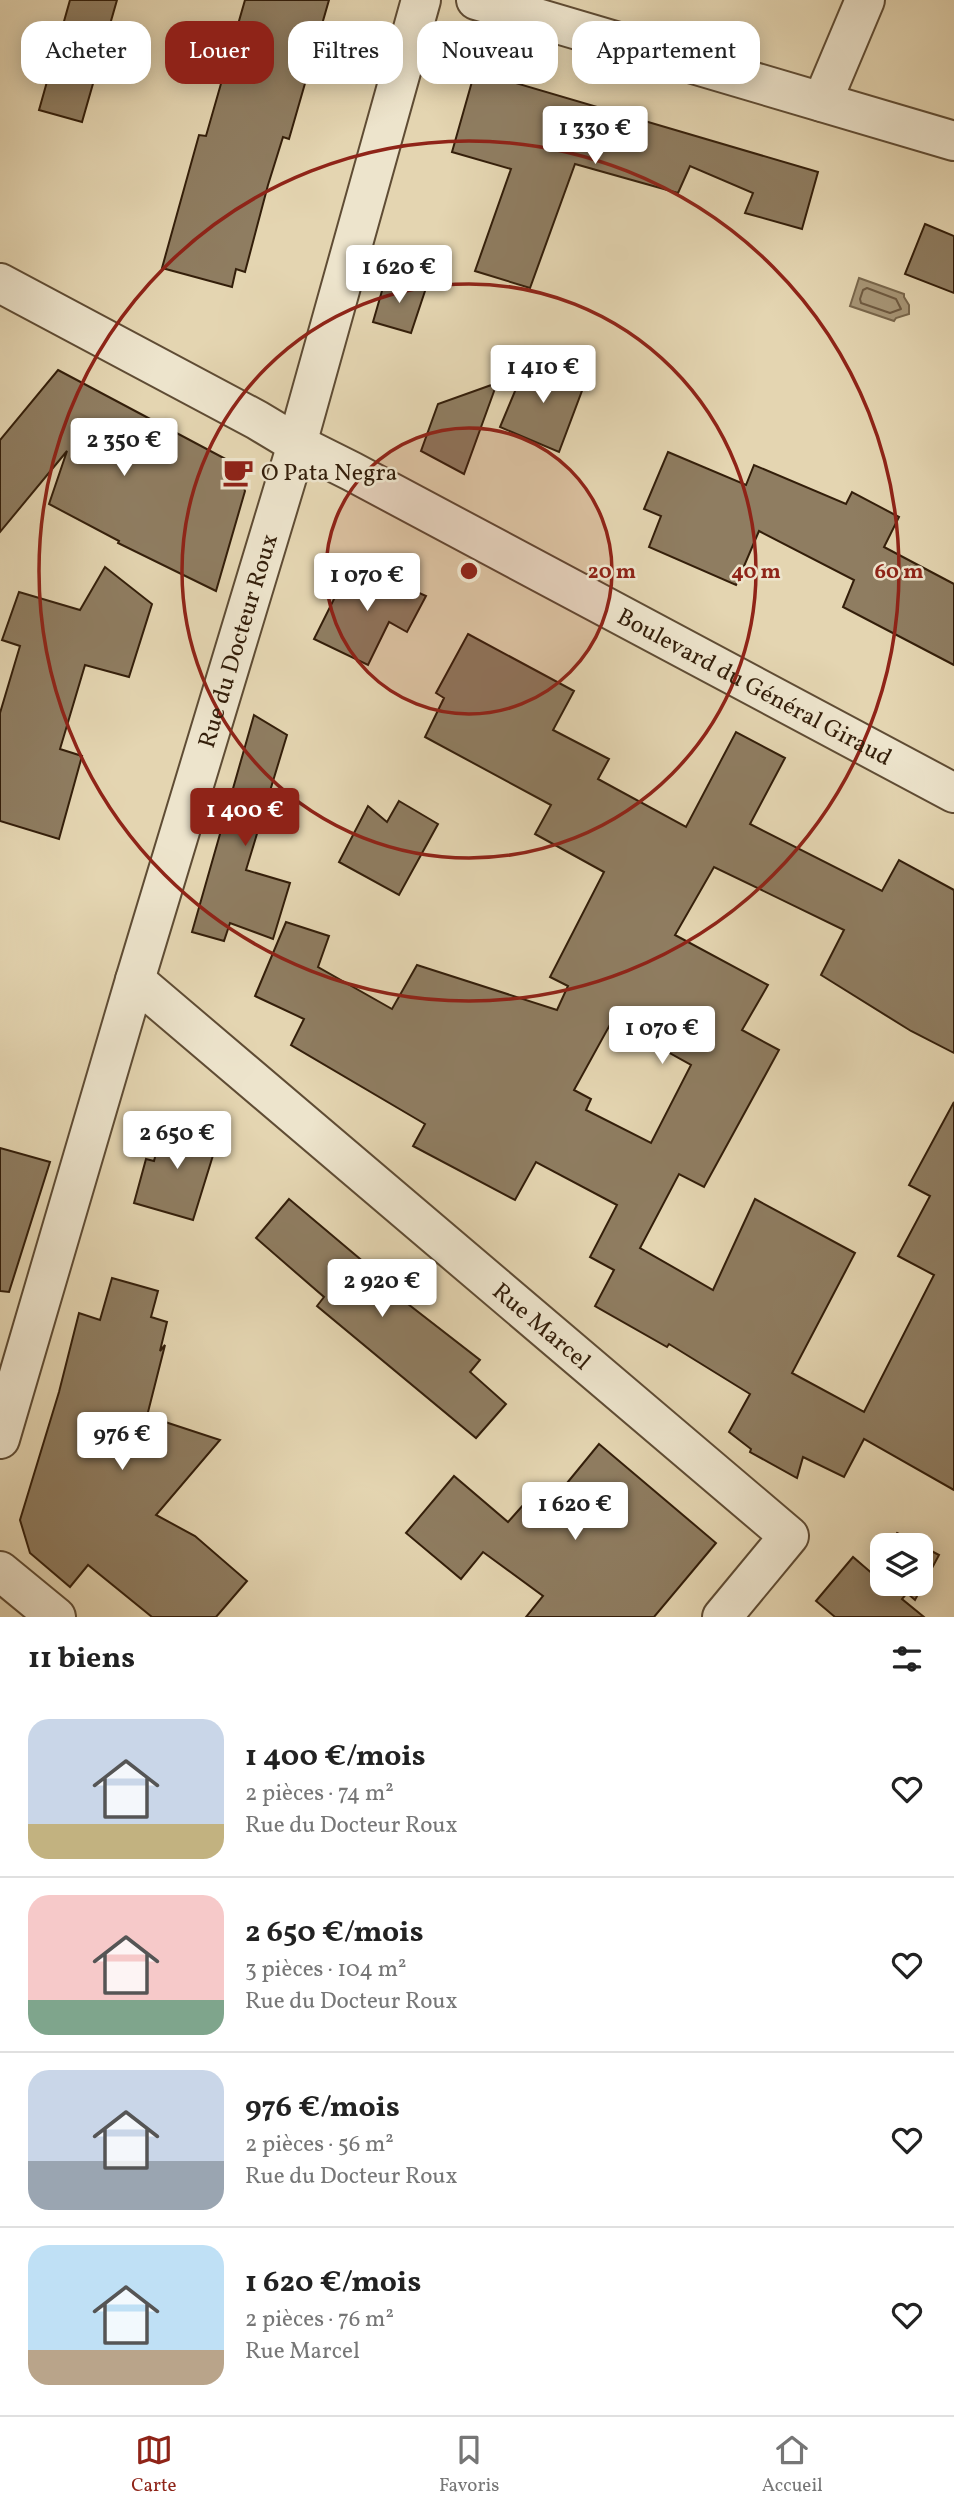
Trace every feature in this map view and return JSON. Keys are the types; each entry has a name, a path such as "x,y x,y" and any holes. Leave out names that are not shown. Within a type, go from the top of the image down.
{"street":[{"name":"Rue du Docteur Roux","path":"0,1440 297,444 421,0"},
{"path":"476,0 954,141"},
{"path":"822,102 865,0"},
{"name":"Boulevard du Général Giraud","path":"0,283 954,793"},
{"name":"Rue Marcel","path":"135,980 789,1536 722,1617"},
{"path":"0,1571 56,1617"}],"water":[{"path":"859,278 904,294 909,305 909,314 894,321 850,306"}],"building":[{"path":"70,0 117,0 111,21 64,21"},
{"path":"245,0 329,0 323,21 288,21 288,84 305,84 289,139 283,137 245,272 236,269 232,287 162,268 199,135 206,136 221,84 274,84 274,21 239,21"},
{"path":"46,84 93,84 82,122 39,110"},
{"path":"471,84 519,84 818,172 802,229 745,213 753,193 690,166 678,193 575,164 530,288 475,271 511,169 452,152"},
{"path":"925,224 954,236 954,293 905,274"},
{"path":"386,277 426,288 411,333 373,322"},
{"path":"528,360 586,380 559,452 500,427"},
{"path":"58,370 235,464 245,491 216,591 118,543 119,541 49,504 67,451 0,532 0,440"},
{"path":"497,383 464,474 421,451 438,404"},
{"path":"668,452 746,485 754,465 846,504 852,492 899,517 884,547 954,584 954,665 843,607 854,580 759,531 736,585 649,547 661,516 644,509"},
{"path":"352,563 426,596 407,632 389,622 368,665 314,639"},
{"path":"105,567 152,604 129,677 85,665 60,749 82,756 59,839 0,821 0,713 20,646 2,640 19,592 80,610"},
{"path":"468,634 574,691 553,730 609,759 598,779 686,827 736,732 785,758 750,824 882,891 899,860 954,890 954,1053 911,1031 821,975 844,930 714,867 675,935 768,985 742,1030 779,1050 704,1187 679,1174 640,1248 713,1290 755,1199 855,1253 792,1373 864,1412 934,1275 898,1256 930,1196 909,1185 954,1102 954,1490 864,1439 844,1477 803,1457 797,1478 750,1452 751,1449 729,1432 750,1394 669,1344 667,1347 595,1306 614,1270 590,1257 617,1205 536,1162 515,1200 413,1146 425,1124 291,1045 304,1019 255,996 286,922 329,936 318,967 392,1009 417,965 557,1010 568,986 550,977 604,872 535,834 551,805 425,737 444,698 436,693","holes":["612,1021 691,1065 651,1143 586,1110 591,1099 574,1090"]},
{"path":"254,715 287,735 246,870 290,883 273,939 230,923 224,941 192,932"},
{"path":"399,801 438,824 399,895 339,862 368,806 387,822"},
{"path":"165,1120 219,1136 193,1220 134,1203 146,1159 154,1161"},
{"path":"0,1148 50,1162 9,1292 0,1291"},
{"path":"289,1199 410,1301 408,1304 480,1360 470,1372 506,1404 476,1438 317,1306 324,1297 256,1238"},
{"path":"112,1278 158,1291 151,1317 167,1322 160,1351 165,1345 147,1416 220,1440 156,1515 195,1536 247,1581 216,1617 152,1617 88,1565 70,1587 30,1553 20,1520 59,1392 79,1313 100,1320"},
{"path":"599,1444 716,1543 654,1617 526,1617 543,1596 483,1552 461,1579 406,1533 454,1476 508,1522 525,1503 540,1516"},
{"path":"933,1552 939,1555 933,1566"},
{"path":"853,1557 870,1572 870,1596 904,1596 902,1599 924,1617 835,1617 816,1601"}],"place":[{"name":"O Pata Negra","path":"238,472"}]}
